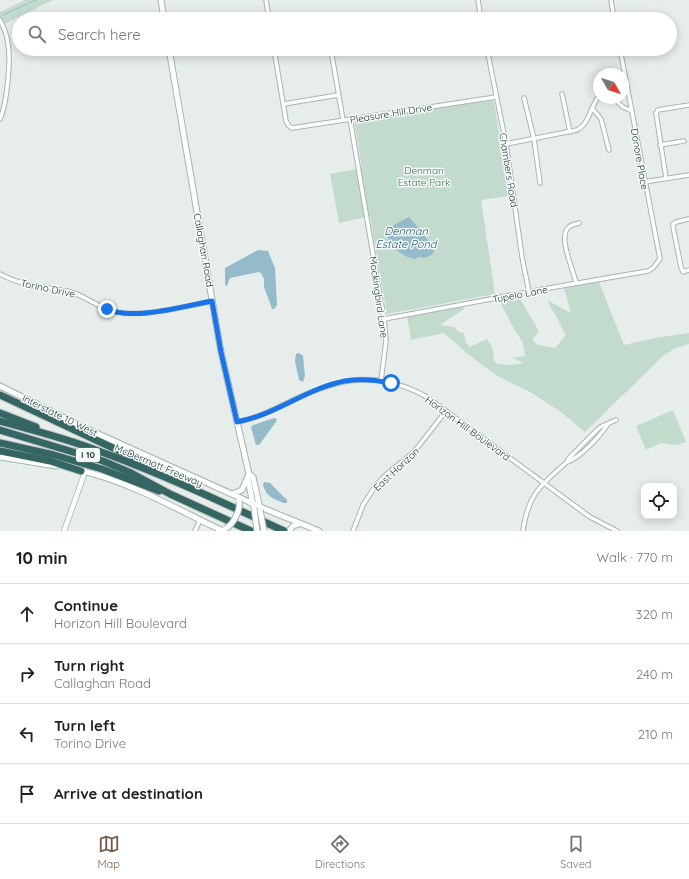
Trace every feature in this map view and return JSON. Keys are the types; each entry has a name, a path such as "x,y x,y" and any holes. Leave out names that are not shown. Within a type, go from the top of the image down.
{"highway":[{"path":"0,395 147,464 161,475"},
{"path":"0,414 56,436"},
{"name":"McDermott Freeway","path":"0,421 56,436 161,475 284,531"},
{"name":"McDermott Freeway","path":"0,430 103,461 251,531"},
{"path":"0,443 102,469 170,494"},
{"path":"0,451 50,461 83,471"}],"main road":[{"path":"161,0 163,12"},
{"name":"Callaghan Road","path":"170,56 221,352 248,476 253,477 257,531"},
{"name":"Interstate 10 West","path":"0,386 85,428 256,507 319,531"},
{"path":"0,457 83,471 139,490 223,530 228,528 232,523 239,507 236,497 242,490 248,476"},
{"name":"Callaghan Road","path":"256,507 264,531"},
{"path":"289,531 293,526 300,524"}],"street":[{"path":"266,0 268,12"},
{"path":"478,0 480,12"},
{"path":"611,0 613,12"},
{"path":"0,20 7,37 9,52 5,105 0,119"},
{"path":"276,56 284,104 338,94"},
{"path":"332,56 343,120"},
{"name":"Chambers Road","path":"488,56 506,144 522,257 529,292"},
{"name":"Donore Place","path":"621,56 623,68"},
{"path":"562,94 570,132"},
{"name":"Pleasure Hill Drive","path":"284,104 288,125 290,127 297,128 496,96"},
{"path":"524,98 534,139 540,183"},
{"name":"Donore Place","path":"629,100 660,259 654,267"},
{"path":"506,144 577,130 583,127 594,104"},
{"path":"620,104 632,111"},
{"path":"666,178 656,118 657,112 689,105"},
{"path":"592,108 602,119 609,150"},
{"name":"Mockingbird Lane","path":"350,119 384,319 386,341 381,381"},
{"path":"660,145 684,141"},
{"path":"644,182 689,175"},
{"path":"689,219 676,222 673,224 673,227 681,267 683,272 689,270"},
{"path":"576,283 574,273 569,262 565,234 568,228 579,223"},
{"name":"Tupelo Lane","path":"384,319 648,271 654,267"},
{"name":"Torino Drive","path":"0,274 22,284 76,294 109,310 120,313 146,313 212,301"},
{"name":"Horizon Hill Boulevard","path":"237,422 263,415 320,388 332,384 356,380 381,381 397,385 418,393 446,411 590,517 617,531"},
{"name":"East Horizon","path":"353,531 364,505 376,485 414,452 446,411"},
{"path":"567,462 569,458 600,427 616,420"},
{"path":"523,531 529,504 543,483 567,462 572,460 595,439 609,423"},
{"path":"592,435 595,439"},
{"path":"64,531 83,471"},
{"path":"195,531 200,520"}],"green space":[{"path":"25,0 53,0 29,12 12,12 12,20 0,26 0,12"},
{"name":"Denman Estate Park","path":"492,100 494,102 509,196 481,200 495,294 387,314 370,216 339,223 330,174 362,168 354,121"},
{"path":"599,282 624,345 655,338 689,333 689,344 676,348 664,355 585,432 561,412 532,393 499,377 469,355 444,333 411,340 407,316 462,306 464,309 440,325 454,327 459,332 464,333 466,343 470,347 487,339 492,347 494,360 497,364 510,365 524,363 512,358 525,356 523,343 499,300 518,296 539,331 532,340 538,345 555,348 566,335 547,300 571,313 564,288"},
{"path":"673,410 686,442 676,445 661,443 646,450 636,426"}],"water":[{"name":"Denman Estate Pond","path":"409,217 429,242 434,251 432,255 423,258 418,257 416,259 410,258 401,254 386,235 394,225"},
{"path":"258,250 268,251 275,268 277,305 274,309 272,309 264,287 264,279 259,272 230,278 227,286 225,285 225,268"},
{"path":"299,353 303,356 305,376 303,382 299,380 295,361 296,354"},
{"path":"274,418 277,419 276,422 259,445 256,445 251,427"},
{"path":"264,482 270,483 287,500 287,503 270,497 264,489"}],"waterway":[{"path":"3,15 36,0"}],"route":[{"path":"107,309 113,312 140,314 212,301 228,386 237,422 263,415 320,388 332,384 356,380 374,380 391,383"}]}
